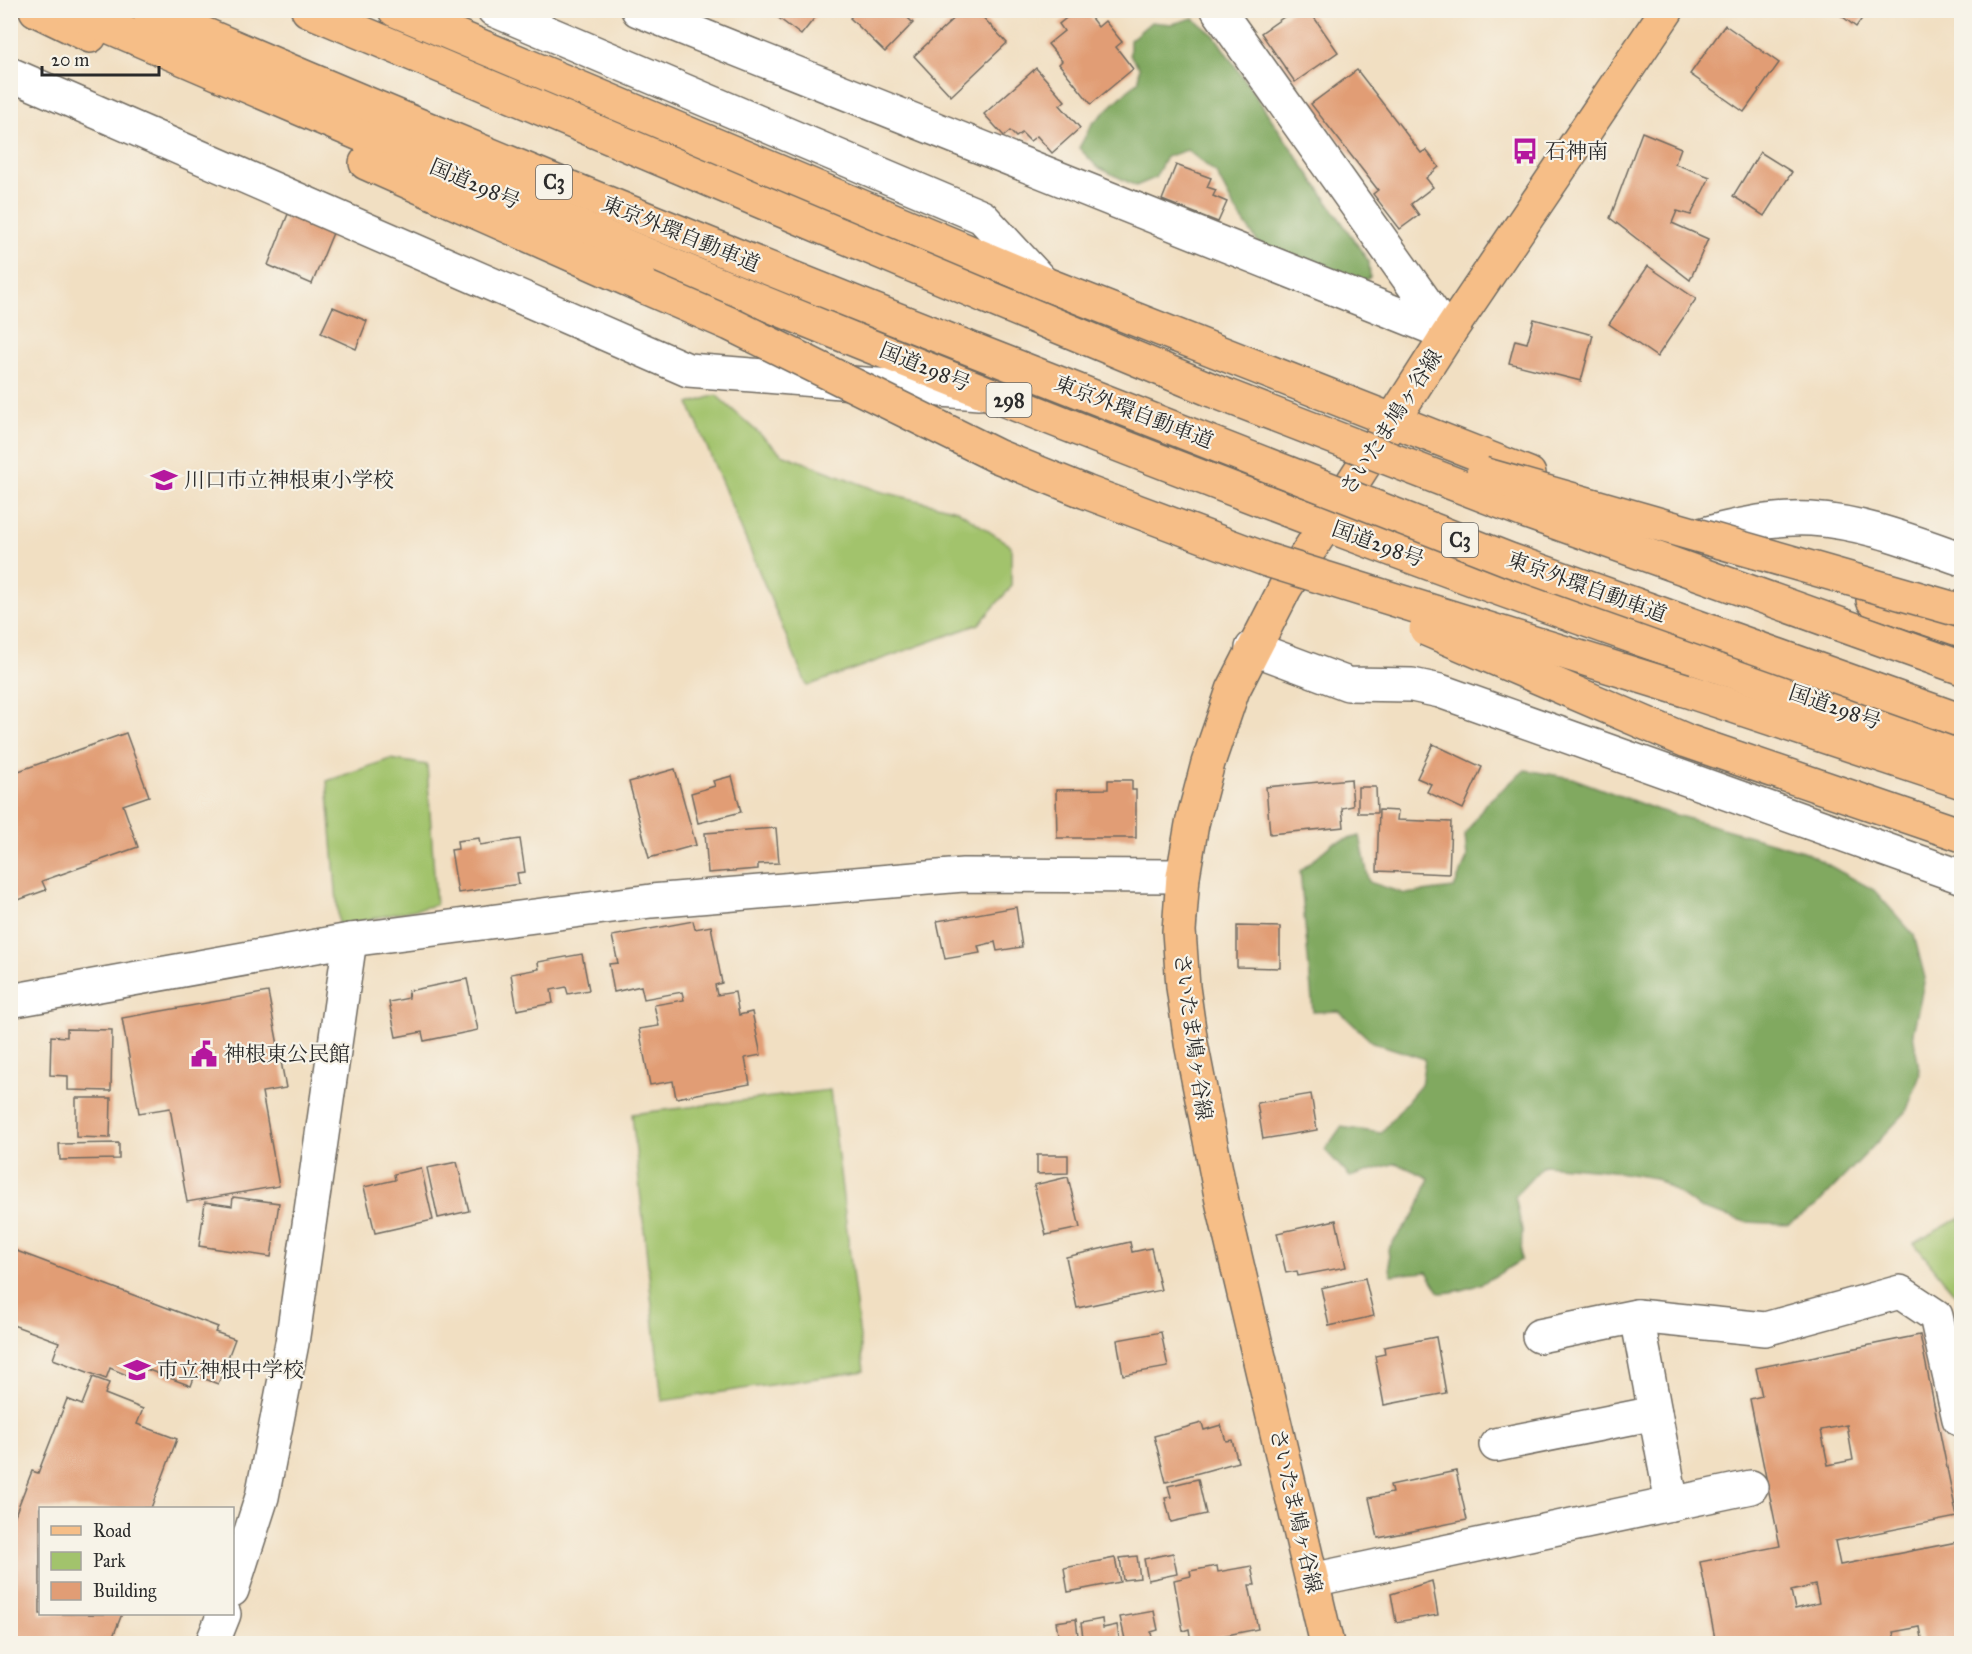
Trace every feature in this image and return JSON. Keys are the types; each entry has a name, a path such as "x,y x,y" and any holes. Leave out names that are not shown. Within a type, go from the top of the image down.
{"main road":[{"path":"36,10 347,155 730,324 997,456 1267,560 1687,741 1962,835"},
{"name":"国道298号","path":"71,10 465,181 1325,524 1518,596 1962,752"},
{"name":"東京外環自動車道","path":"148,10 358,101 640,218 1510,560 1962,721"},
{"name":"C3","path":"308,10 1214,391 1527,512 1962,668"},
{"path":"395,10 1043,283 1689,538 1962,629"},
{"name":"さいたま鳩ヶ谷線","path":"1328,1644 1204,1119 1182,987 1179,931 1183,876 1192,824 1208,763 1233,690 1252,648 1325,524 1392,420 1667,10"},
{"path":"1214,391 1493,477 1962,611"},
{"path":"1267,560 1685,690 1962,782"}],"street":[{"path":"494,10 982,217 1043,283"},
{"path":"638,10 1448,334"},
{"path":"1218,10 1448,334"},
{"path":"10,74 688,370 996,394"},
{"path":"1689,538 1732,525 1810,519 1876,530 1962,559"},
{"path":"1252,648 1348,684 1412,685 1440,691 1962,877"},
{"path":"10,1001 350,940 651,900 963,875 1183,876"},
{"path":"234,1584 262,1497 292,1343 350,940"},
{"path":"1539,1336 1636,1316 1765,1329 1900,1292 1936,1316 1959,1419"},
{"path":"1636,1316 1672,1504"},
{"path":"1497,1445 1655,1413"},
{"path":"1312,1580 1751,1487"},
{"path":"212,1644 224,1615"}],"green space":[{"path":"1193,18 1214,35 1369,262 1370,277 1361,285 1259,244 1235,209 1216,173 1187,150 1166,157 1155,178 1136,186 1097,167 1079,148 1092,124 1139,80 1139,67 1130,55 1130,40 1151,22 1172,24"},
{"path":"716,395 782,454 879,491 957,510 1011,546 1011,587 979,624 807,686 689,404"},
{"path":"390,759 427,765 436,905 339,926 327,781"},
{"path":"1525,770 1572,778 1658,810 1803,851 1874,890 1914,935 1925,978 1913,1033 1920,1075 1906,1112 1816,1206 1789,1224 1746,1222 1700,1208 1655,1178 1604,1170 1544,1165 1515,1196 1522,1230 1521,1260 1493,1278 1473,1287 1440,1293 1427,1272 1391,1275 1388,1249 1416,1212 1429,1178 1396,1163 1350,1177 1325,1150 1341,1127 1381,1133 1421,1085 1425,1059 1372,1042 1339,1011 1313,1012 1300,871 1333,843 1360,836 1369,882 1405,894 1454,888 1467,858 1465,835 1485,804"},
{"path":"830,1090 864,1371 662,1401 632,1114"},
{"path":"1961,1217 1961,1302 1914,1243"}],"building":[{"path":"775,10 821,10 801,35 772,13"},
{"path":"858,10 900,10 913,23 885,52 850,18"},
{"path":"963,10 976,10 1007,43 951,96 914,56"},
{"path":"1076,10 1085,10 1098,27 1105,21 1122,42 1116,47 1133,69 1091,104 1059,64 1062,61 1048,44 1064,31 1059,24"},
{"path":"1294,10 1309,10 1338,52 1295,82 1261,33"},
{"path":"1834,10 1868,10 1856,27"},
{"path":"1725,25 1779,63 1744,112 1690,74"},
{"path":"1036,68 1065,101 1060,105 1080,128 1052,153 1037,136 1030,141 1022,133 1016,137 1010,131 1004,136 984,114"},
{"path":"1357,70 1421,153 1426,150 1439,167 1426,178 1433,187 1411,204 1419,215 1400,229 1373,194 1378,190 1311,104"},
{"path":"1642,132 1681,148 1675,164 1710,177 1691,215 1677,211 1672,223 1708,239 1690,280 1610,218"},
{"path":"1760,152 1792,172 1764,216 1733,196"},
{"path":"1176,165 1211,178 1207,187 1216,190 1213,196 1227,202 1218,222 1162,200"},
{"path":"288,214 333,233 312,284 268,265"},
{"path":"1648,266 1696,299 1657,357 1609,324"},
{"path":"333,307 367,321 356,349 321,333"},
{"path":"1534,319 1593,335 1581,381 1509,363 1515,340 1527,343"},
{"path":"126,733 149,796 123,805 138,847 42,881 46,890 10,903 10,774"},
{"path":"1433,744 1482,767 1463,809 1427,792 1431,784 1417,778"},
{"path":"675,769 696,845 649,858 629,782"},
{"path":"732,776 741,812 698,823 691,793 715,786 713,781"},
{"path":"1351,779 1353,806 1342,808 1344,827 1270,834 1266,787"},
{"path":"1108,780 1132,780 1132,790 1136,790 1136,838 1057,838 1056,790 1108,789"},
{"path":"1358,787 1376,787 1377,813 1358,813"},
{"path":"1379,810 1398,811 1397,820 1451,822 1449,874 1377,871"},
{"path":"776,828 779,863 758,864 758,869 708,873 705,833"},
{"path":"479,838 480,845 520,839 525,872 517,873 519,884 458,893 451,850 458,849 457,841"},
{"path":"1016,907 1022,947 997,951 995,942 978,946 980,953 945,959 937,921"},
{"path":"693,921 695,929 711,926 722,983 715,985 717,995 735,992 739,1015 752,1012 761,1055 745,1058 750,1084 676,1098 673,1081 650,1085 639,1029 659,1026 654,1005 684,1000 682,992 644,999 641,986 614,992 609,964 618,963 612,936"},
{"path":"1237,926 1280,927 1280,968 1237,967"},
{"path":"582,954 589,990 568,994 566,987 551,990 553,1003 517,1010 511,974 539,969 538,962"},
{"path":"467,979 478,1030 424,1041 422,1032 396,1037 389,1002 409,998 408,991"},
{"path":"268,992 286,1088 262,1092 279,1186 187,1202 170,1108 139,1113 122,1018"},
{"path":"67,1029 112,1030 111,1091 68,1090 68,1076 50,1075 51,1036 67,1037"},
{"path":"1311,1094 1317,1130 1263,1139 1257,1103"},
{"path":"76,1098 111,1098 110,1138 76,1137"},
{"path":"119,1143 119,1159 60,1160 59,1144"},
{"path":"1037,1155 1068,1155 1068,1173 1037,1174"},
{"path":"457,1162 469,1211 438,1218 427,1168"},
{"path":"421,1168 433,1220 375,1233 364,1187 395,1180 394,1174"},
{"path":"1068,1177 1080,1228 1046,1235 1034,1185"},
{"path":"233,1197 279,1203 271,1257 199,1246 205,1202 232,1206"},
{"path":"1336,1220 1346,1267 1298,1276 1297,1271 1286,1273 1277,1233"},
{"path":"1130,1242 1132,1252 1151,1248 1161,1290 1077,1308 1066,1257"},
{"path":"14,1250 218,1327 215,1332 235,1339 218,1384 195,1375 191,1386 138,1366 134,1378 110,1368 106,1379 53,1359 59,1342 10,1324 10,1258"},
{"path":"1365,1278 1374,1316 1329,1326 1321,1288"},
{"path":"1161,1332 1168,1367 1123,1375 1117,1340"},
{"path":"1920,1335 1957,1517 1835,1541 1840,1565 1962,1541 1962,1644 1923,1644 1920,1627 1893,1632 1896,1644 1716,1644 1700,1562 1780,1546 1750,1399 1762,1396 1756,1368","holes":["1847,1425 1853,1460 1828,1465 1821,1430","1815,1585 1819,1603 1795,1609 1791,1591"]},
{"path":"1436,1337 1446,1393 1384,1405 1375,1356 1385,1354 1384,1347"},
{"path":"93,1377 109,1383 105,1394 143,1409 137,1424 177,1439 151,1507 39,1507 39,1615 122,1615 110,1644 10,1644 10,1528 32,1471 38,1473 67,1399 82,1405"},
{"path":"1202,1423 1204,1430 1221,1425 1226,1441 1232,1440 1238,1462 1166,1482 1154,1436"},
{"path":"1456,1471 1467,1520 1378,1538 1369,1498 1392,1493 1390,1485"},
{"path":"1198,1479 1206,1514 1171,1522 1165,1498 1171,1497 1168,1486"},
{"path":"1173,1553 1177,1574 1148,1580 1144,1559"},
{"path":"1137,1556 1140,1578 1123,1580 1120,1558"},
{"path":"1115,1558 1120,1582 1068,1592 1064,1568"},
{"path":"1217,1566 1218,1572 1251,1566 1255,1585 1249,1585 1258,1629 1191,1642 1189,1629 1183,1631 1174,1580 1191,1576 1190,1571"},
{"path":"1432,1581 1438,1615 1396,1622 1391,1594"},
{"path":"1154,1611 1158,1630 1151,1632 1153,1644 1126,1644 1120,1617"},
{"path":"1076,1619 1079,1644 1060,1644 1056,1622"},
{"path":"1102,1619 1103,1628 1117,1625 1120,1644 1084,1644 1081,1623"}],"place":[{"name":"石神南","path":"1525,151"},
{"name":"川口市立神根東小学校","path":"164,480"},
{"name":"神根東公民館","path":"204,1054"},
{"name":"市立神根中学校","path":"137,1370"}]}
